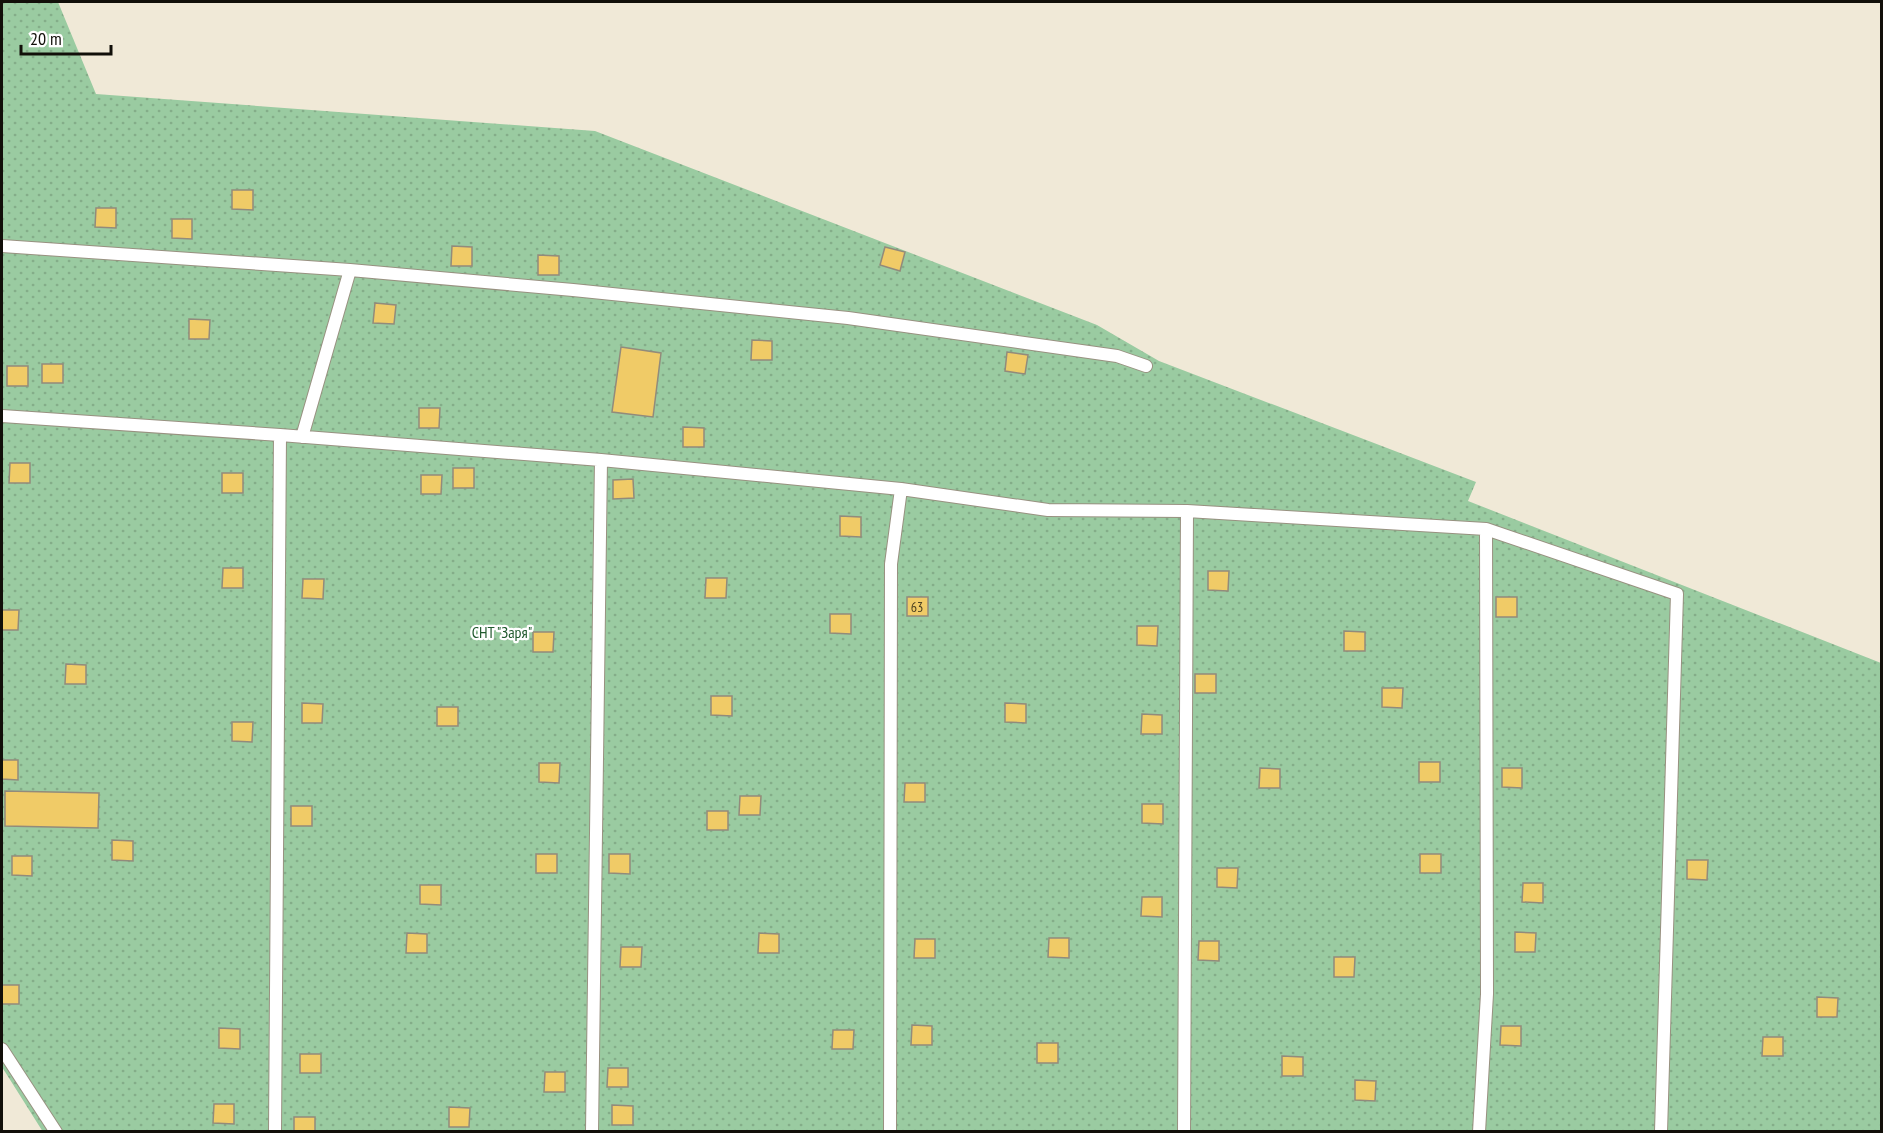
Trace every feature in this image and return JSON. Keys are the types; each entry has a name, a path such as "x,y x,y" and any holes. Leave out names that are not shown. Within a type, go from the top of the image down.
{"lane":[{"path":"2,246 350,270 848,318 1117,356 1146,366"},
{"path":"302,437 350,270"},
{"path":"2,416 601,460 901,489 1048,510 1187,511 1486,529 1677,594 1661,1131"},
{"path":"275,1131 280,435"},
{"path":"592,1131 601,460"},
{"path":"890,1131 891,564 901,489"},
{"path":"1184,1131 1187,511"},
{"path":"1479,1131 1487,994 1486,529"},
{"path":"2,1048 56,1131"}],"green space":[{"name":"СНТ \"Заря\"","path":"2,2 58,2 96,94 595,131 1097,325 1159,361 1476,482 1468,501 1881,663 1881,1131 43,1132 2,1067"}],"building":[{"path":"232,190 253,190 253,210 232,209"},
{"path":"96,208 116,208 116,228 95,227"},
{"path":"172,219 192,219 192,239 172,238"},
{"path":"452,246 472,247 472,266 451,266"},
{"path":"885,247 905,252 900,271 880,265"},
{"path":"538,255 559,256 559,275 538,275"},
{"path":"375,303 396,305 394,324 373,323"},
{"path":"189,319 210,320 209,339 189,339"},
{"path":"752,340 772,341 772,360 751,360"},
{"path":"621,347 661,353 653,417 612,412"},
{"path":"1007,352 1028,355 1025,374 1005,371"},
{"path":"42,364 63,364 63,383 42,383"},
{"path":"7,366 28,366 28,386 7,386"},
{"path":"419,408 440,408 439,428 419,428"},
{"path":"683,427 704,428 704,447 683,447"},
{"path":"10,463 30,463 30,483 9,483"},
{"path":"453,468 474,468 474,488 453,488"},
{"path":"222,473 243,473 243,493 222,493"},
{"path":"421,475 442,475 441,494 421,494"},
{"path":"633,479 634,498 613,499 613,480"},
{"path":"840,516 861,517 861,537 840,536"},
{"path":"223,568 243,568 243,588 222,588"},
{"path":"1208,571 1229,571 1228,591 1208,590"},
{"path":"706,578 727,578 726,598 705,598"},
{"path":"303,579 324,579 323,599 302,598"},
{"path":"907,597 928,597 928,616 907,616"},
{"path":"1496,597 1517,597 1517,617 1496,617"},
{"path":"2,610 19,610 18,630 2,630"},
{"path":"830,614 851,614 851,634 830,633"},
{"path":"1137,626 1158,626 1157,646 1137,645"},
{"path":"1344,631 1365,632 1365,651 1344,651"},
{"path":"533,632 554,632 553,652 533,652"},
{"path":"66,664 86,665 86,684 65,684"},
{"path":"1195,674 1216,674 1216,693 1195,693"},
{"path":"1382,688 1403,688 1402,708 1382,707"},
{"path":"711,696 732,696 732,716 711,715"},
{"path":"302,703 323,704 322,723 302,723"},
{"path":"1005,703 1026,704 1026,723 1005,722"},
{"path":"437,707 458,707 458,726 437,726"},
{"path":"1142,714 1162,715 1162,734 1141,734"},
{"path":"232,722 253,722 252,742 232,741"},
{"path":"2,760 18,760 18,780 2,779"},
{"path":"1419,762 1440,762 1440,782 1419,782"},
{"path":"539,763 560,763 559,783 539,782"},
{"path":"1260,768 1280,769 1280,788 1259,788"},
{"path":"1502,768 1522,768 1522,788 1502,787"},
{"path":"905,783 925,783 925,802 904,802"},
{"path":"5,791 99,793 98,828 5,826"},
{"path":"740,796 761,796 760,815 739,815"},
{"path":"1142,804 1163,804 1163,824 1142,823"},
{"path":"291,806 312,806 312,826 291,826"},
{"path":"707,811 728,811 728,830 707,830"},
{"path":"112,840 133,841 133,861 112,860"},
{"path":"536,854 557,854 557,873 536,873"},
{"path":"609,854 630,854 630,874 609,873"},
{"path":"1420,854 1441,854 1441,873 1420,873"},
{"path":"12,856 32,856 32,876 12,875"},
{"path":"1687,860 1708,860 1707,880 1687,879"},
{"path":"1217,868 1238,868 1237,888 1217,887"},
{"path":"1523,883 1543,883 1543,903 1522,902"},
{"path":"420,885 441,885 441,905 420,904"},
{"path":"1142,897 1162,897 1162,917 1141,916"},
{"path":"1515,932 1536,933 1535,952 1515,952"},
{"path":"407,933 427,934 427,953 406,953"},
{"path":"759,933 779,934 779,953 758,953"},
{"path":"1049,938 1069,938 1069,958 1048,957"},
{"path":"915,939 935,939 935,958 914,958"},
{"path":"1199,941 1219,941 1219,961 1198,960"},
{"path":"621,947 642,947 641,967 620,967"},
{"path":"1334,957 1355,957 1354,977 1334,977"},
{"path":"2,985 19,985 19,1004 2,1004"},
{"path":"1817,997 1838,998 1837,1017 1817,1017"},
{"path":"912,1025 932,1026 932,1045 911,1045"},
{"path":"1501,1026 1521,1026 1521,1046 1500,1045"},
{"path":"219,1028 240,1029 240,1049 219,1048"},
{"path":"833,1030 854,1030 853,1049 832,1049"},
{"path":"1763,1037 1783,1037 1783,1056 1762,1056"},
{"path":"1037,1043 1058,1043 1058,1063 1037,1063"},
{"path":"300,1054 321,1054 321,1073 300,1073"},
{"path":"1282,1056 1303,1057 1303,1076 1282,1076"},
{"path":"608,1068 628,1068 628,1087 607,1087"},
{"path":"545,1072 565,1072 565,1092 544,1092"},
{"path":"1355,1080 1376,1081 1375,1101 1355,1100"},
{"path":"214,1104 234,1104 234,1124 213,1123"},
{"path":"612,1105 633,1106 633,1125 612,1125"},
{"path":"449,1107 470,1108 469,1127 449,1127"},
{"path":"294,1117 315,1117 315,1132 294,1132"}]}
